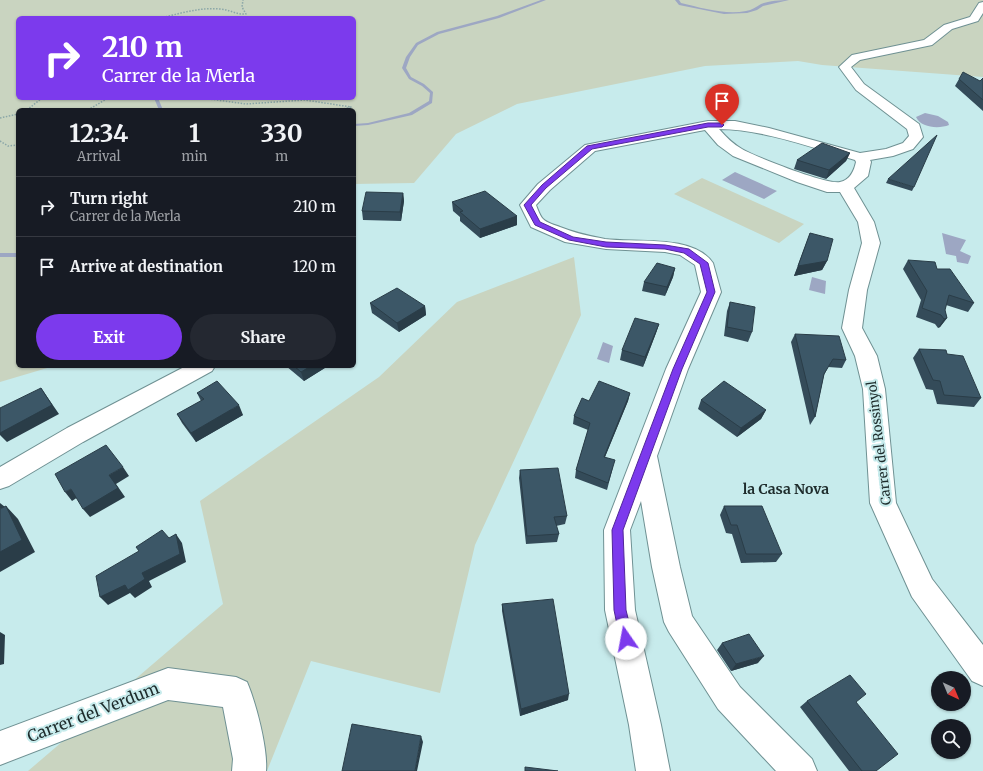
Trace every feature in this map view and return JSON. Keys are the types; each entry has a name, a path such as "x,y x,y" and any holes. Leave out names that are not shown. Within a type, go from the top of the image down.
{"street":[{"path":"653,771 645,725 620,610 618,530 677,369 711,292 704,263 686,251 672,248 606,244 571,238 537,223 528,205 544,187 590,148 708,125 735,125 769,132 862,160 908,146 916,137 914,127 860,87 844,67 856,57 928,43 948,27 974,19 983,5"},
{"path":"708,125 723,142 738,153 827,187 844,187 860,176 862,160"},
{"name":"Carrer del Rossinyol","path":"844,187 866,222 871,243 858,290 852,328 866,356 874,389 883,503 922,588 983,670"},
{"path":"0,479 75,435 200,368"},
{"path":"645,456 666,567 679,622 729,698 800,771"},
{"name":"Carrer del Verdum","path":"0,748 168,684 236,694 250,760 249,771"}],"path":[{"path":"169,16 213,8 224,8 238,15 246,14 242,7 243,0"},
{"path":"30,108 40,100"},
{"path":"91,108 105,100"},
{"path":"217,100 246,104 306,100 351,107 347,108"},
{"path":"0,118 16,114"},
{"path":"0,141 5,145 16,146"}],"green space":[{"path":"0,0 983,0 983,77 822,65 798,61 705,66 517,104 456,134 414,183 356,184 356,108 16,108 16,368 47,368 0,382"},
{"path":"702,178 804,224 779,243 674,194"},
{"path":"574,257 581,315 475,545 440,693 311,661 267,771 28,771 223,604 200,501 379,377 457,302"}],"water":[{"path":"925,113 938,116 948,122 949,125 931,127 918,121 916,117"},
{"path":"735,172 777,191 764,199 722,180"},
{"path":"942,233 966,240 960,251 971,256 968,264 957,262 956,256 946,254"},
{"path":"812,277 826,281 825,294 809,290"},
{"path":"603,342 613,346 609,363 597,359"}],"building":[{"path":"963,72 980,81 983,78 983,100 959,79"},
{"path":"937,135 914,187 888,179"},
{"path":"822,143 850,153 829,170 797,160"},
{"path":"485,191 517,216 480,229 460,212 463,211 452,202"},
{"path":"366,192 403,193 400,212 362,211"},
{"path":"810,233 833,239 827,261 798,266"},
{"path":"908,260 935,262 937,269 950,269 974,303 949,295 945,310 947,318 944,319 941,315 922,308 927,291"},
{"path":"657,263 675,268 667,287 644,282"},
{"path":"397,288 425,306 397,323 370,303"},
{"path":"730,302 755,307 752,332 727,327"},
{"path":"635,318 659,324 645,357 622,350"},
{"path":"795,334 839,336 846,360 833,359 824,374 815,417"},
{"path":"919,349 946,350 947,354 963,356 981,398 944,395 940,381 933,380"},
{"path":"296,368 308,368 301,372"},
{"path":"217,381 239,405 191,433 177,414 204,399 197,393"},
{"path":"599,381 630,393 604,457 615,460 608,483 576,470 590,423 574,416 582,398 589,401"},
{"path":"724,381 766,410 741,428 701,400"},
{"path":"41,388 52,405 0,433 0,408"},
{"path":"106,445 123,467 109,475 118,488 83,509 71,489 65,492 55,474"},
{"path":"558,468 567,516 554,517 559,534 527,536 520,470"},
{"path":"6,506 22,540 0,552 0,509"},
{"path":"724,506 762,506 782,554 746,554 737,525 731,525"},
{"path":"162,530 169,538 176,534 180,554 142,573 145,579 128,590 125,585 100,597 96,576 139,551 136,547"},
{"path":"553,599 569,694 521,709 502,604"},
{"path":"749,634 764,656 736,664 722,643"},
{"path":"850,675 866,694 856,702 898,754 876,771 862,771 807,701"},
{"path":"352,724 421,736 415,771 342,771"},
{"path":"525,767 558,771 525,771"}],"waterway":[{"path":"356,125 368,124 410,114 431,102 432,93 423,85 410,78 404,68 408,57 417,44 438,33 498,17 544,0"},
{"path":"677,0 680,4 724,13 747,12 762,5 787,0"},
{"path":"157,100 160,108"},
{"path":"0,255 16,255"}],"district":[{"name":"la Casa Nova","path":"786,489"}],"route":[{"path":"626,639 620,610 618,530 677,369 711,292 704,263 686,251 665,247 606,244 571,238 537,223 528,205 544,187 582,153 590,148 708,125 722,125"}]}
